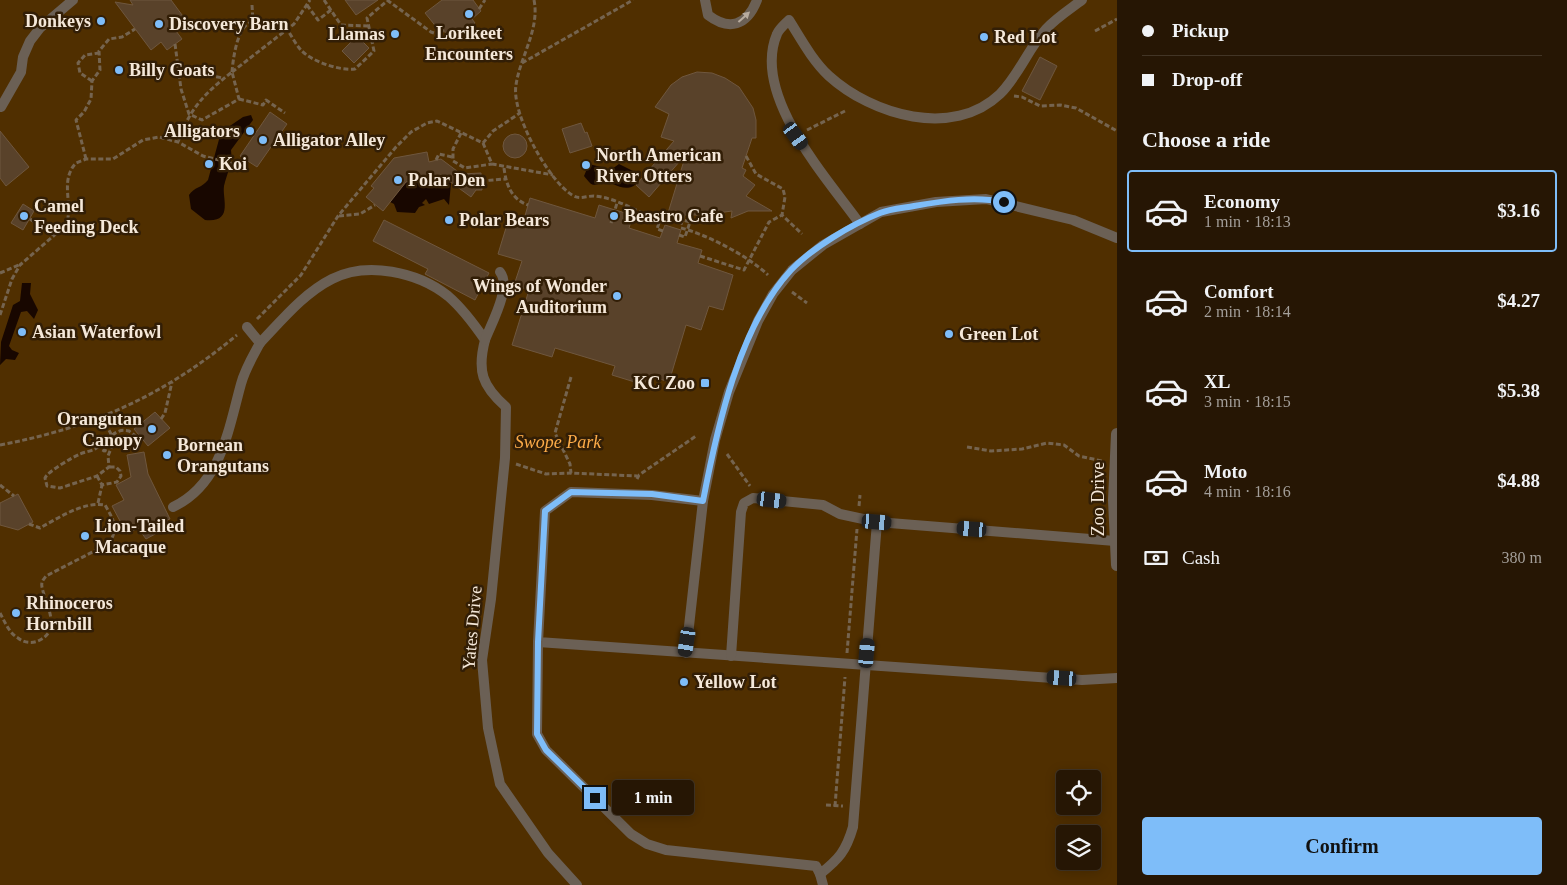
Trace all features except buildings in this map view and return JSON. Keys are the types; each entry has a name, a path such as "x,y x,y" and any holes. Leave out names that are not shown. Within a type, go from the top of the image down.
{"street":[{"name":"Zoo Drive","path":"1117,434 1115,541 1117,565"}],"lane":[{"path":"1,107 21,72 23,57 30,41 40,28 73,0"},
{"path":"704,0 708,14 719,23 732,26 745,18 757,0"},
{"path":"860,224 796,136 774,81 772,59 777,33 789,20 806,48 829,76 878,107 904,116 962,115 984,106 999,94 1012,80 1046,28 1082,0"},
{"path":"686,652 703,501 722,416 746,346 765,305 792,270 823,245 881,212 936,202 986,199 1064,218 1117,238"},
{"path":"173,507 188,500 209,479 224,450 241,384 260,343 309,295 334,278 355,272 392,272 412,276 446,295 474,325 484,340"},
{"path":"484,340 503,295 504,280 500,272"},
{"path":"247,327 260,343"},
{"name":"Yates Drive","path":"484,340 481,356 483,378 496,398 506,407 505,456 491,599 482,660 488,728 500,784 548,853 576,885"},
{"path":"703,501 652,494 571,492 545,511 538,642 537,734 546,750 631,834 647,844 666,850 816,866 823,885"},
{"path":"731,656 741,512 744,503 753,498 823,505 840,514 877,522 1115,541"},
{"path":"820,874 839,860 849,841 853,827 877,522"},
{"path":"538,642 1082,680 1117,678"}],"path":[{"path":"178,142 189,114 224,78 296,22 310,0"},
{"path":"324,0 341,25 368,26"},
{"path":"307,5 318,20 330,8 332,0"},
{"path":"239,99 232,72 236,44 248,24 253,21 287,29 305,54 352,70 373,54 368,16 387,0 431,32 437,34 443,31 440,28"},
{"path":"480,9 484,6 485,0"},
{"path":"534,0 536,14 521,64 515,93 522,124 540,157 565,190 573,196 583,198 593,196 617,203 665,222"},
{"path":"521,64 633,0"},
{"path":"252,5 253,21"},
{"path":"1095,31 1117,19"},
{"path":"86,159 76,120 84,112 91,99 92,81 100,70 99,53 103,43 108,38 122,37 135,29"},
{"path":"175,44 181,89 189,114 202,120 239,99 263,105 266,100 285,113"},
{"path":"92,81 80,74 78,63 85,55 99,53"},
{"path":"179,73 197,73 224,78"},
{"path":"1010,97 1022,97 1040,106 1060,105 1076,108 1117,131"},
{"path":"806,130 845,111"},
{"path":"484,144 494,131 520,113"},
{"path":"0,445 52,434 129,406 172,382 213,354 277,301 301,275 338,216 396,147 415,129 434,121 447,124 484,144 492,164"},
{"path":"452,157 454,145 461,133"},
{"path":"0,273 20,265 55,236 68,222 67,188 69,173 76,162 86,159 108,160 118,158 143,140 153,137 178,142 193,152 242,166"},
{"path":"436,160 439,154 452,157 465,168 492,164 504,168 554,176"},
{"path":"746,156 756,174 783,189 785,197 782,215"},
{"path":"461,166 463,160"},
{"path":"504,168 506,187 521,203 528,205"},
{"path":"482,181 505,179"},
{"path":"611,223 617,203"},
{"path":"338,216 360,214 375,205"},
{"path":"663,231 657,229 662,214 668,215"},
{"path":"782,215 802,234"},
{"path":"700,256 744,270 769,222 782,215"},
{"path":"30,219 55,236"},
{"path":"679,236 685,237 688,229 690,222 684,220"},
{"path":"681,228 688,229 749,260 768,275"},
{"path":"0,315 1,307 12,279 20,265"},
{"path":"792,292 807,303"},
{"path":"571,376 555,433 570,464 571,473"},
{"path":"161,418 165,413 172,382"},
{"path":"102,417 114,442 109,452 109,468"},
{"path":"97,476 102,482 110,484 120,478 119,469 109,468 97,476 54,489 49,488 44,483 48,473 97,448 118,431 126,430 132,432 138,438 140,436"},
{"path":"512,462 525,469 546,474 571,473 637,478 696,436"},
{"path":"967,447 991,451 1022,449 1047,443 1064,445 1080,456 1105,461"},
{"path":"103,452 104,450 109,452"},
{"path":"727,454 748,483"},
{"path":"98,504 102,492 102,482"},
{"path":"0,485 14,496"},
{"path":"859,507 860,494"},
{"path":"0,613 12,633 20,640 36,642 46,636 51,616 42,586 44,578 103,547 113,537 115,529 114,521 105,504 98,504 67,513 40,528 29,524"},
{"path":"847,653 857,525"},
{"path":"835,806 845,674"},
{"path":"826,805 846,807"}],"green space":[{"name":"Swope Park","path":"0,0 1117,0 1117,885 0,885"}],"shaded area":[{"path":"251,115 253,120 231,150 230,164 224,186 225,209 223,214 220,218 214,220 205,220 191,209 189,195 208,180 221,132 243,117"},
{"path":"589,164 601,167 604,174 601,178 606,182 593,185 589,182 584,176"},
{"path":"619,164 637,173 639,181 636,184 627,188 613,184 616,177 612,169"},
{"path":"437,172 451,183 449,205 444,199 429,204 426,199 422,203 425,205 419,207 415,213 397,212 394,204 390,202 406,182 431,177 431,173"},
{"path":"22,283 31,283 30,294 38,310 34,319 27,311 21,312 9,346 12,350 19,353 15,360 6,359 0,365 1,342 13,305 20,301"}],"place":[{"name":"Lorikeet Encounters","path":"469,14"},
{"name":"Donkeys","path":"101,21"},
{"name":"Discovery Barn","path":"159,24"},
{"name":"Llamas","path":"395,34"},
{"name":"Red Lot","path":"984,37"},
{"name":"Billy Goats","path":"119,70"},
{"name":"Alligators","path":"250,131"},
{"name":"Alligator Alley","path":"263,140"},
{"name":"Koi","path":"209,164"},
{"name":"North American River Otters","path":"586,165"},
{"name":"Polar Den","path":"398,180"},
{"name":"Camel Feeding Deck","path":"24,216"},
{"name":"Beastro Cafe","path":"614,216"},
{"name":"Polar Bears","path":"449,220"},
{"name":"Wings of Wonder Auditorium","path":"617,296"},
{"name":"Asian Waterfowl","path":"22,332"},
{"name":"Green Lot","path":"949,334"},
{"name":"KC Zoo","path":"705,383"},
{"name":"Orangutan Canopy","path":"152,429"},
{"name":"Bornean Orangutans","path":"167,455"},
{"name":"Lion-Tailed Macaque","path":"85,536"},
{"name":"Rhinoceros Hornbill","path":"16,613"},
{"name":"Yellow Lot","path":"684,682"}],"route":[{"path":"595,798 546,750 537,734 538,642 545,511 571,492 652,494 703,501 715,440 746,346 765,305 792,270 823,245 881,212 936,202 986,199 1004,202"}]}
